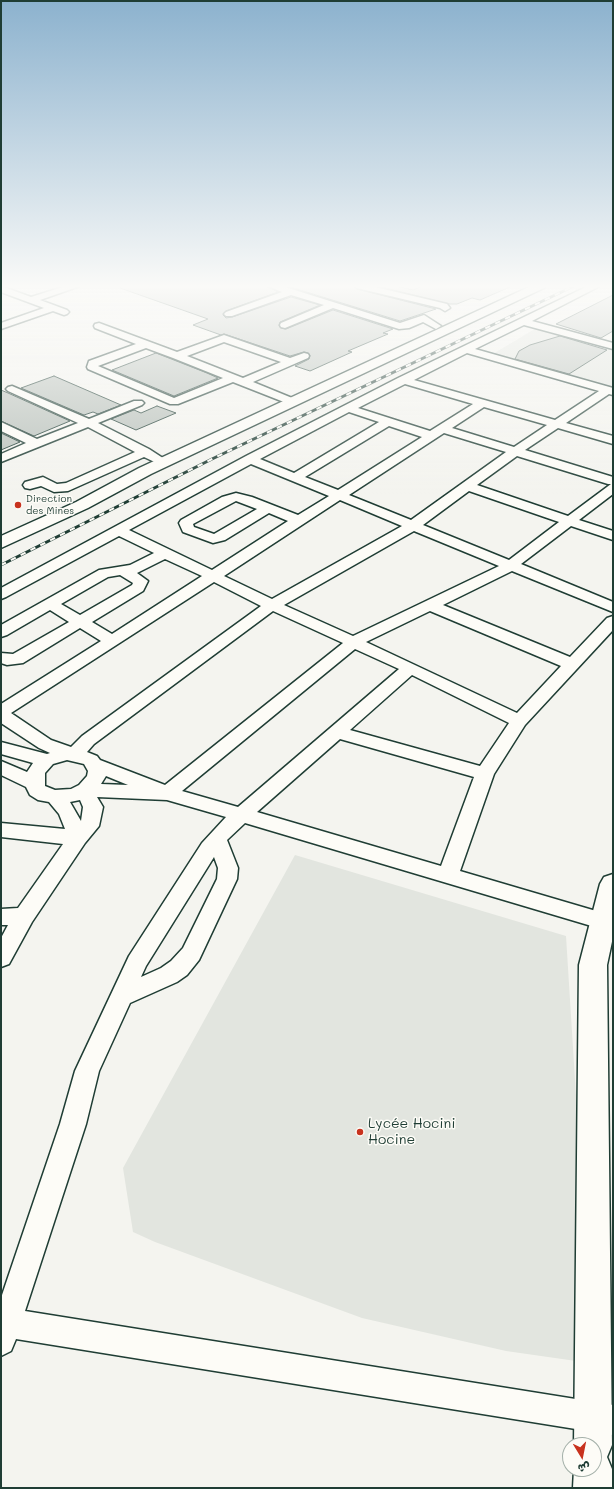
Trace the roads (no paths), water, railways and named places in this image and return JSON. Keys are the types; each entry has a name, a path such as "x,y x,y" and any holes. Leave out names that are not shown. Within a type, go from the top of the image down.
{"main road":[{"path":"287,400 369,355"},
{"path":"1,532 72,499 153,457 287,400 386,355"},
{"path":"1,543 82,505 153,457"},
{"path":"599,1427 593,965 596,948 609,923 613,884"},
{"path":"593,1477 593,1488"}],"street":[{"path":"116,355 93,364 92,367 174,402 291,362 304,356"},
{"path":"273,355 291,362"},
{"path":"1,594 250,458 402,380 454,355"},
{"path":"485,355 610,391"},
{"path":"177,356 287,400"},
{"path":"419,372 434,376"},
{"path":"402,380 484,402 556,417 578,418 610,391"},
{"path":"12,389 89,423 153,457"},
{"path":"84,791 96,778 97,771 91,760 54,748 37,739 1,714 212,575 484,402"},
{"path":"1,458 138,403"},
{"path":"348,408 389,421 514,452 613,482"},
{"path":"556,417 613,440"},
{"path":"1,748 49,759 75,754 88,740 272,605 412,526 514,452 556,417"},
{"path":"296,477 389,421"},
{"path":"1,426 37,444"},
{"path":"30,485 44,481 54,488 68,487 153,457"},
{"path":"250,458 412,526 613,607"},
{"path":"467,486 613,536"},
{"path":"1,767 34,783 41,792 55,797 74,795 84,791 126,790 167,793 354,642 510,566 613,488"},
{"path":"268,508 220,537 214,539 188,529 186,523 227,500 236,497 268,508 299,521"},
{"path":"118,530 272,605 410,668 519,721"},
{"path":"1,632 104,573 112,571 125,572 165,553"},
{"path":"1,658 7,660 17,659 138,588 141,582 125,572"},
{"path":"50,604 113,641"},
{"path":"430,605 571,664"},
{"path":"448,876 485,774 519,721 613,621"},
{"path":"410,668 241,816 217,839 209,848 137,962 87,1071 73,1124 3,1328 599,1427"},
{"path":"336,732 485,774"},
{"path":"37,739 49,759"},
{"path":"34,783 36,771 49,759"},
{"path":"95,765 167,793 241,816 609,923"},
{"path":"1,958 24,916 78,838 89,826 93,813 91,801 84,791"},
{"path":"55,797 67,811 78,838"},
{"path":"1,830 78,838"},
{"path":"122,996 169,975 179,968 191,954 227,880 228,868 217,839"},
{"path":"1,917 24,916"}],"railway":[{"path":"1,565 212,459 429,355"}],"place":[{"name":"Direction des Mines","path":"18,505"},
{"name":"Lycée Hocini Hocine","path":"360,1132"}]}
